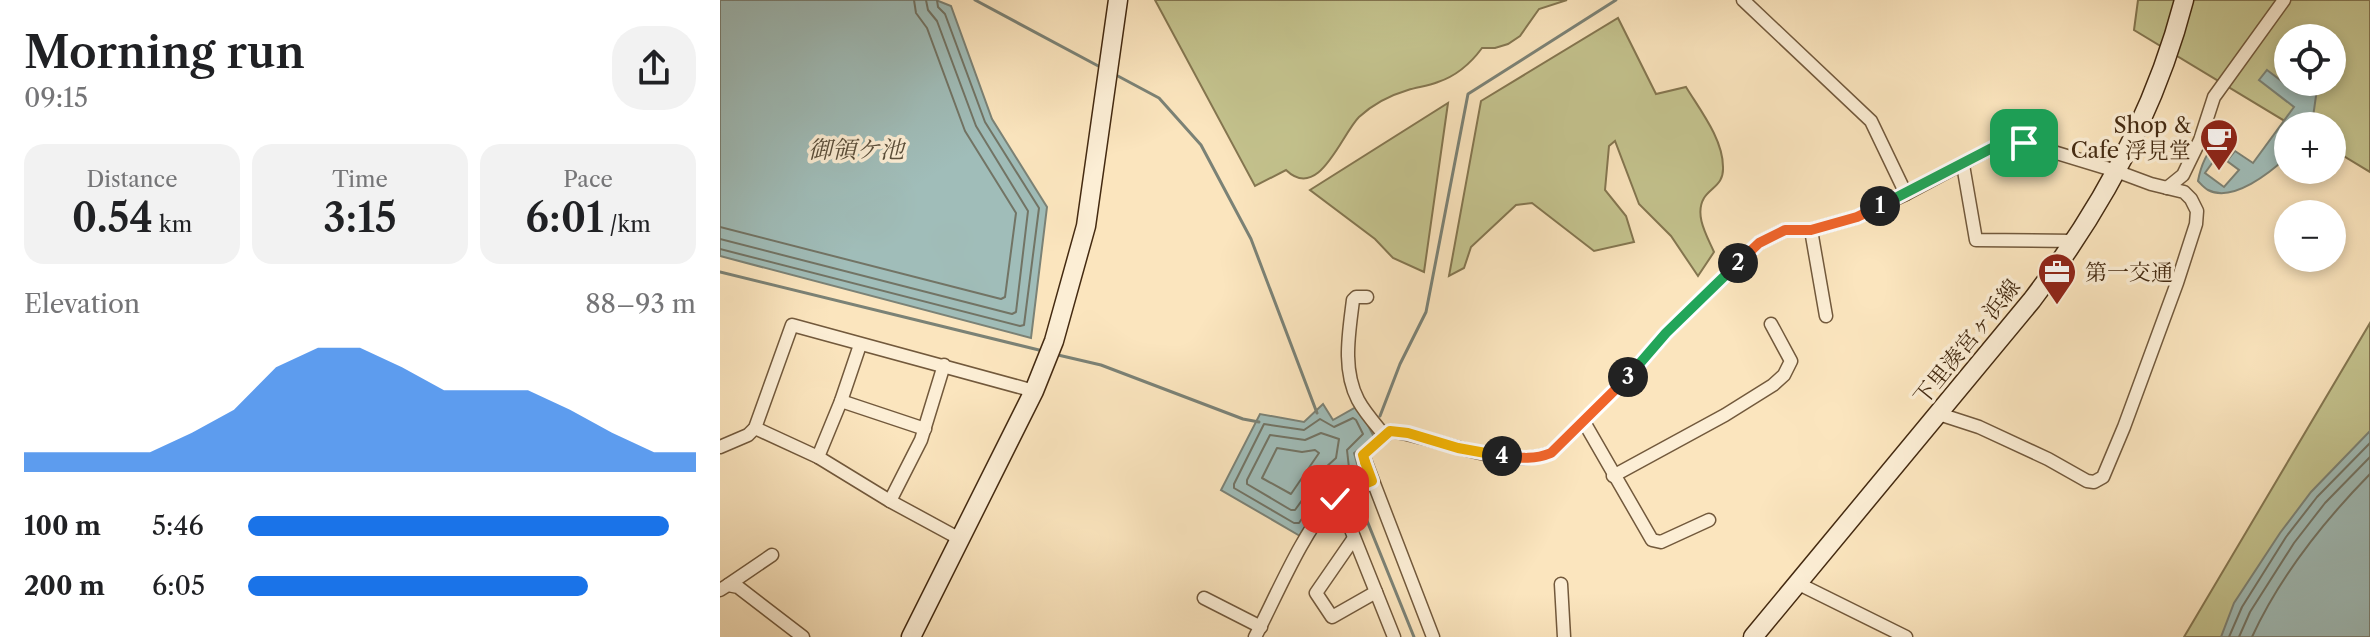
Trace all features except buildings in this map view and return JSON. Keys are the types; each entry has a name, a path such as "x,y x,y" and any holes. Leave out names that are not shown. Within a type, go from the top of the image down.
{"main road":[{"path":"911,637 1034,391 1051,350 1086,226 1118,0"},
{"name":"下里湊宮ヶ浜線","path":"1753,637 2032,300 2075,241 2116,171 2155,86 2184,0"}],"street":[{"path":"1743,0 1871,121 1906,194"},
{"path":"2167,188 2183,175 2200,140 2214,97 2284,0"},
{"path":"1433,637 1370,481 1363,455 1390,431 1408,433 1458,448 1523,459 1551,453 1666,333 1759,243 1785,230 1811,230 1857,217 1992,148 2024,143 2184,192 2195,205 2198,217 2177,283 2103,477 2094,482 2087,481 1979,427 1939,414"},
{"path":"1963,165 1976,240 2075,241"},
{"path":"1811,230 1826,316"},
{"path":"1367,297 1353,300 1349,373 1360,404 1385,436"},
{"path":"1613,476 1725,415 1784,375 1791,361 1771,324"},
{"path":"720,447 748,435 755,428 792,325 1034,391"},
{"path":"818,457 860,345"},
{"path":"890,501 925,429 944,365"},
{"path":"841,401 925,429"},
{"path":"1584,422 1652,540 1661,542 1709,520"},
{"path":"755,428 818,457 960,539"},
{"path":"1204,598 1258,632 1309,533 1339,496 1370,481"},
{"path":"1339,496 1394,637"},
{"path":"1354,538 1316,593 1332,617 1376,592"},
{"path":"724,587 772,555"},
{"path":"1561,584 1564,637"},
{"path":"1799,584 1906,637"},
{"path":"724,587 738,587 803,637"}],"shaded area":[{"path":"1155,0 1567,0 1539,9 1520,36 1508,44 1482,48 1468,64 1451,76 1395,95 1370,108 1352,126 1328,162 1309,178 1298,178 1286,170 1255,186"},
{"path":"2138,0 2370,0 2370,172 2346,157 2346,112 2274,112 2274,115 2134,30"},
{"path":"1618,18 1656,94 1686,87 1715,135 1722,156 1723,173 1704,198 1700,211 1714,252 1698,276 1671,236 1639,204 1615,141 1609,146 1605,190 1626,216 1634,242 1594,251 1532,203 1516,205 1471,247 1464,268 1449,276 1481,101"},
{"path":"1448,103 1424,272 1393,258 1375,239 1310,190"},
{"path":"2370,323 2370,637 2184,637"}],"water":[{"name":"御領ケ池","path":"720,0 936,0 951,6 992,119 1047,207 1031,338 720,256"},
{"path":"2267,70 2274,75 2274,92 2259,80"},
{"path":"2280,96 2316,96 2314,112 2290,112 2294,107"},
{"path":"2274,134 2274,168 2251,184 2218,193 2208,190 2198,181 2205,159 2218,139 2229,147 2221,156 2218,155 2205,173 2224,187 2239,170 2227,161 2235,151 2253,163"},
{"path":"1323,404 1333,420 1358,406 1374,437 1354,453 1360,474 1346,485 1340,477 1300,536 1221,490 1260,414 1304,422"},
{"path":"2370,431 2370,637 2221,637 2234,603 2280,533 2311,492"}],"waterway":[{"path":"975,0 1102,68"},
{"path":"1380,416 1400,364 1426,312 1468,94 1616,0"},
{"path":"1116,75 1159,98 1201,145 1251,239 1317,413"},
{"path":"720,272 1043,351"},
{"path":"1058,355 1101,365 1243,419 1259,422"},
{"path":"1355,491 1414,637"}],"place":[{"name":"Shop & Cafe 浮見堂","path":"2219,172"},
{"name":"第一交通","path":"2057,306"}],"route":[{"path":"1335,499 1372,481 1363,455 1390,431 1408,433 1458,448 1523,459 1551,453 1630,375 1666,333 1759,243 1785,230 1811,230 1857,217 1992,148 2024,143"}]}
